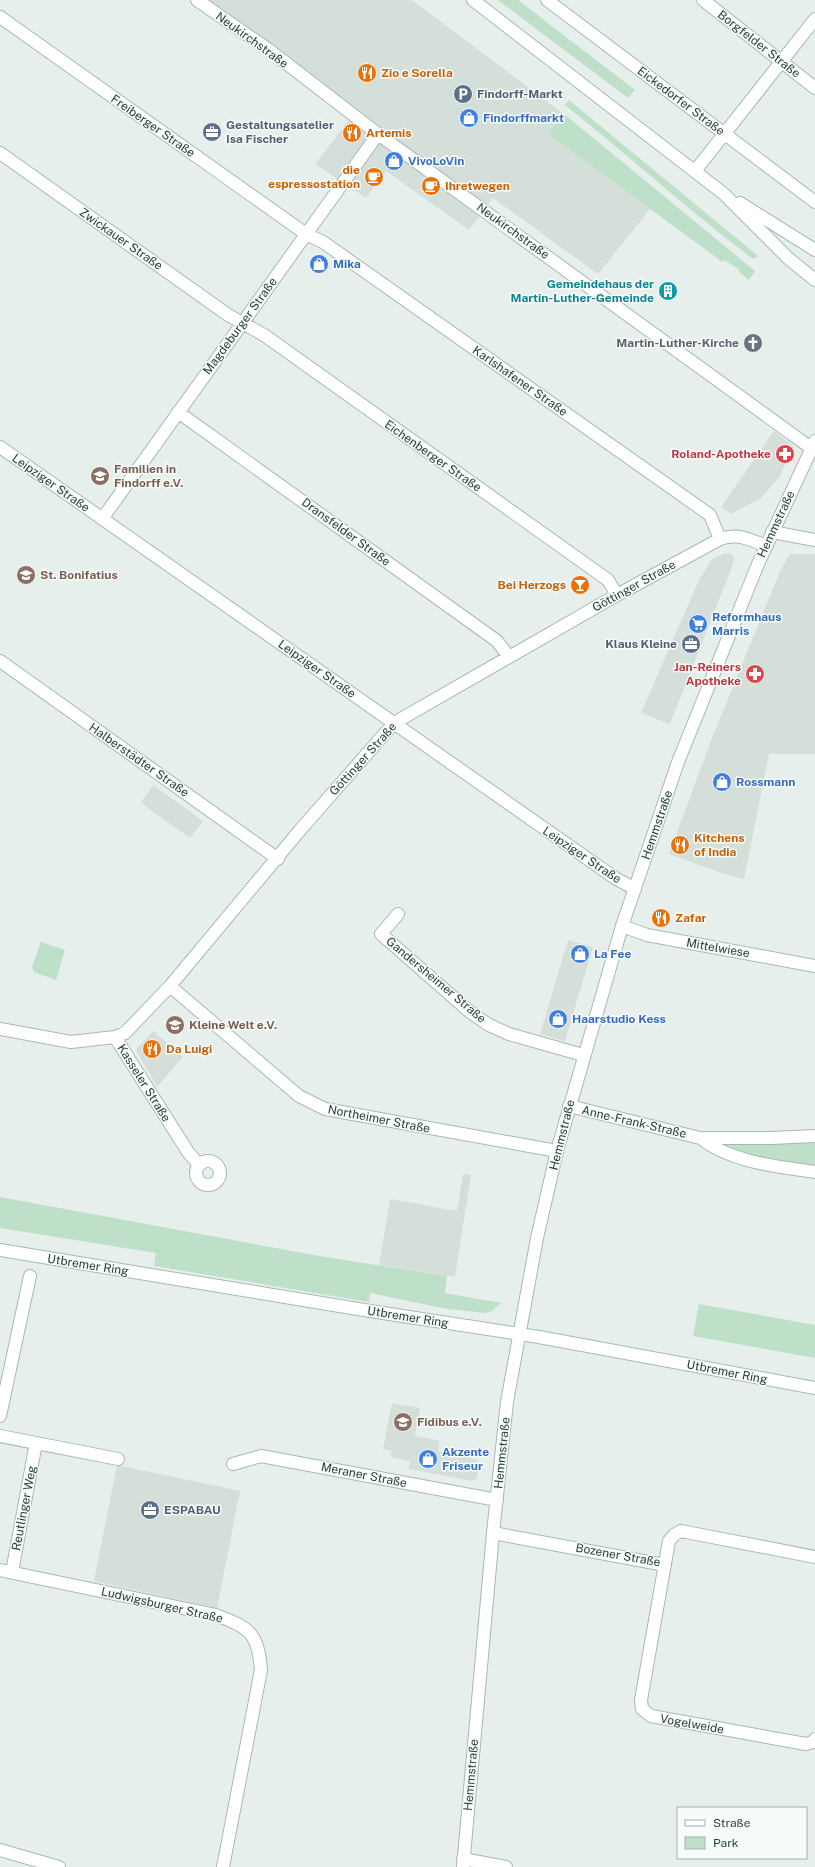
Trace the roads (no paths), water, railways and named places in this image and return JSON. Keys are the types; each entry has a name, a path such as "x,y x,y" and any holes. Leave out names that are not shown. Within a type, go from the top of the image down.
{"street":[{"name":"Neukirchstraße","path":"197,0 268,50 378,134 775,421 813,444"},
{"path":"472,0 724,194 788,258 815,280"},
{"name":"Eickedorfer Straße","path":"547,0 815,202"},
{"name":"Borgfelder Straße","path":"702,0 815,88"},
{"name":"Freiberger Straße","path":"0,17 306,234"},
{"path":"695,171 815,19"},
{"name":"Magdeburger Straße","path":"102,519 378,134"},
{"name":"Zwickauer Straße","path":"0,153 228,315 243,323"},
{"path":"724,194 815,250"},
{"name":"Karlshafener Straße","path":"306,234 323,242 710,515 720,539"},
{"name":"Eichenberger Straße","path":"243,323 264,335 608,580 617,595"},
{"name":"Dransfelder Straße","path":"178,412 497,640 509,657"},
{"name":"Hemmstraße","path":"463,1863 493,1533 507,1402 537,1238 557,1151 583,1056 622,926 678,762 766,546 813,444"},
{"name":"Leipziger Straße","path":"0,447 615,878 635,889"},
{"path":"772,532 815,540"},
{"name":"Göttinger Straße","path":"115,1037 125,1033 170,986 394,723 617,595 720,539 731,535 751,539 766,546"},
{"name":"Halberstädter Straße","path":"0,661 278,859"},
{"name":"Gandersheimer Straße","path":"398,914 381,934 470,1012 489,1025 510,1034 583,1056"},
{"name":"Mittelwiese","path":"622,926 647,935 815,966"},
{"name":"Northeimer Straße","path":"170,986 299,1096 325,1109 557,1151"},
{"name":"Kasseler Straße","path":"0,1029 72,1042 115,1037 188,1152 199,1165"},
{"name":"Anne-Frank-Straße","path":"569,1106 700,1138 771,1138 815,1136"},
{"name":"Anne-Frank-Straße","path":"700,1138 714,1148 731,1156 780,1167 815,1172"},
{"name":"Utbremer Ring","path":"0,1250 519,1334 815,1388"},
{"path":"0,1416 30,1276"},
{"path":"0,1436 118,1459"},
{"name":"Reutlinger Weg","path":"6,1571 36,1443"},
{"name":"Meraner Straße","path":"233,1464 261,1456 497,1500"},
{"name":"Bozener Straße","path":"493,1533 665,1565 669,1541 674,1535 681,1531 815,1557"},
{"name":"Vogelweide","path":"665,1565 641,1700 642,1709 651,1716 806,1744 813,1742 815,1739"},
{"name":"Ludwigsburger Straße","path":"6,1571 216,1615 238,1623 253,1635 260,1652 261,1670 223,1867"},
{"path":"0,1850 24,1862 59,1867"},
{"path":"463,1863 506,1867"}],"place":[{"name":"Zio e Sorella","path":"367,73"},
{"name":"Findorff-Markt","path":"463,94"},
{"name":"Findorffmarkt","path":"469,118"},
{"name":"Gestaltungsatelier Isa Fischer","path":"212,132"},
{"name":"Artemis","path":"352,133"},
{"name":"VivoLoVin","path":"394,161"},
{"name":"die espressostation","path":"374,177"},
{"name":"Ihretwegen","path":"431,186"},
{"name":"Mika","path":"319,264"},
{"name":"Gemeindehaus der Martin-Luther-Gemeinde","path":"668,291"},
{"name":"Martin-Luther-Kirche","path":"753,343"},
{"name":"Roland-Apotheke","path":"785,454"},
{"name":"Familien in Findorff e.V.","path":"100,476"},
{"name":"St. Bonifatius","path":"26,575"},
{"name":"Bei Herzogs","path":"580,585"},
{"name":"Reformhaus Marris","path":"698,624"},
{"name":"Klaus Kleine","path":"691,644"},
{"name":"Jan-Reiners Apotheke","path":"755,674"},
{"name":"Rossmann","path":"722,782"},
{"name":"Kitchens of India","path":"680,845"},
{"name":"Zafar","path":"661,918"},
{"name":"La Fee","path":"580,954"},
{"name":"Haarstudio Kess","path":"558,1019"},
{"name":"Kleine Welt e.V.","path":"175,1025"},
{"name":"Da Luigi","path":"152,1049"},
{"name":"Fidibus e.V.","path":"403,1422"},
{"name":"Akzente Friseur","path":"428,1459"},
{"name":"ESPABAU","path":"150,1510"}]}
